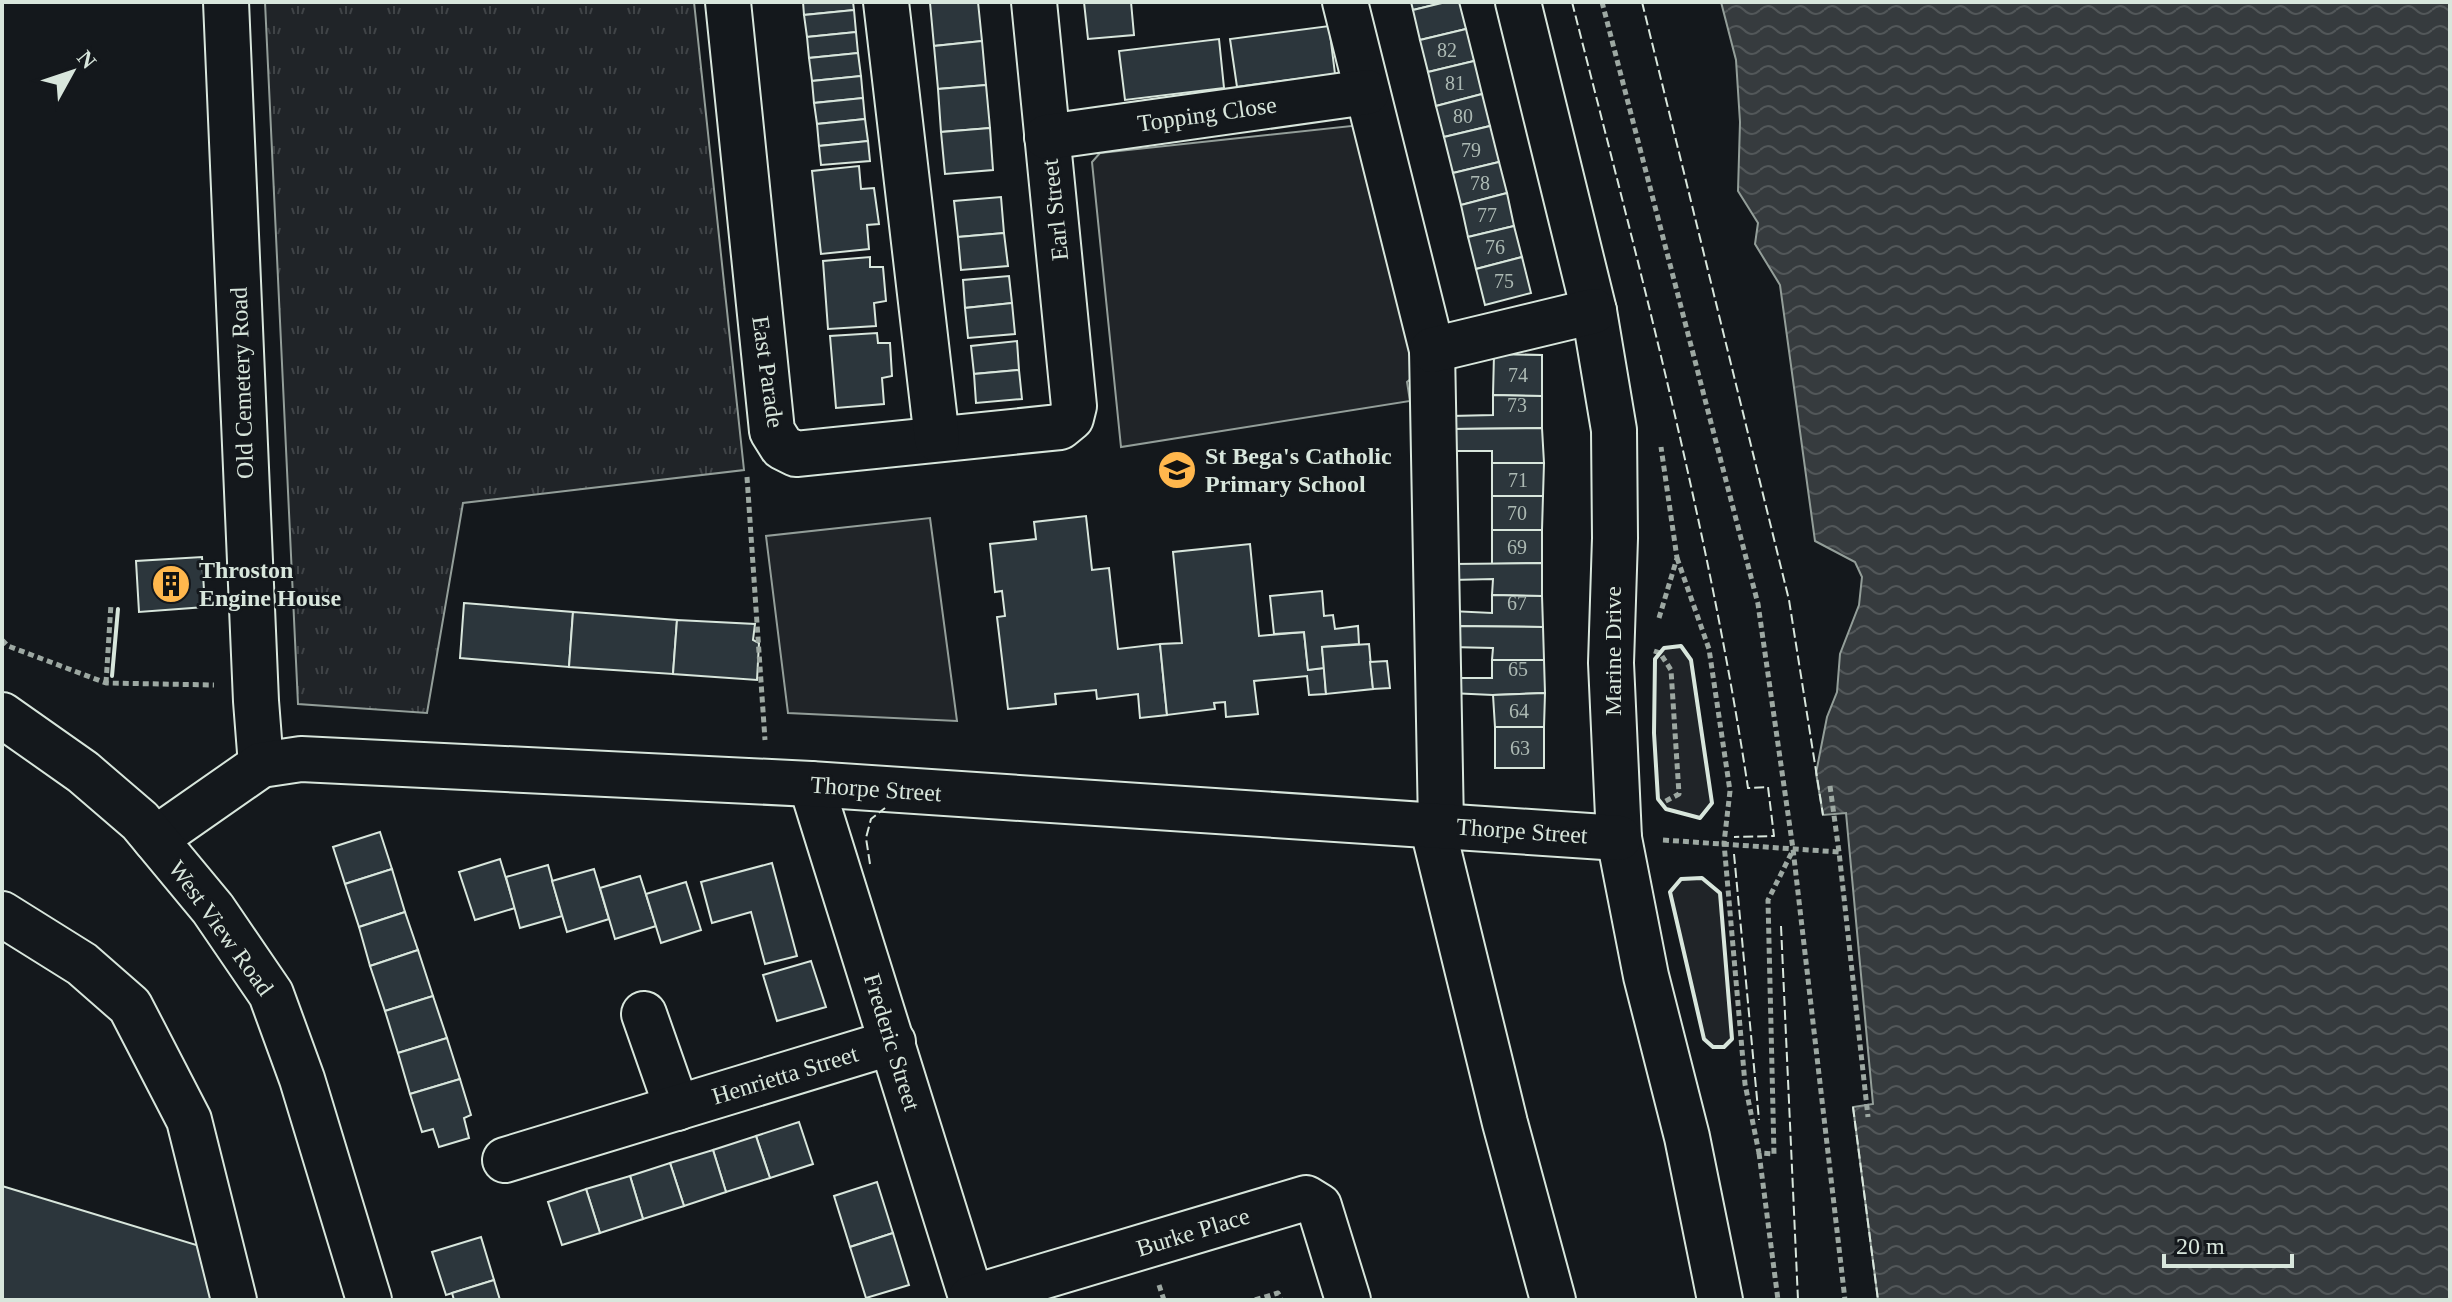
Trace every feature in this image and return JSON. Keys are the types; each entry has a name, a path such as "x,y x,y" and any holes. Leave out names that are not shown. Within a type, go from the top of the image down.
{"street":[{"name":"Old Cemetery Road","path":"226,2 261,765"},
{"name":"East Parade","path":"728,2 772,431 782,447 796,454 1060,427 1071,418"},
{"path":"886,2 937,439"},
{"name":"Earl Street","path":"1034,2 1074,406 1071,418"},
{"path":"1345,2 1432,350 1436,825 1505,1123 1553,1300"},
{"name":"Marine Drive","path":"1518,2 1594,311 1614,430 1611,663 1634,839 1646,976 1687,1137 1720,1300"},
{"name":"Topping Close","path":"1047,137 1367,92"},
{"path":"1432,350 1594,311"},
{"name":"West View Road","path":"2,715 83,772 140,821 213,909 271,994 302,1079 369,1300"},
{"name":"Thorpe Street","path":"155,839 261,765 301,759 811,784 1634,839"},
{"name":"Frederic Street","path":"811,784 971,1299"},
{"path":"2,914 82,964 130,1006 189,1120 234,1300"},
{"path":"644,1014 677,1108"},
{"name":"Henrietta Street","path":"505,1160 893,1042"},
{"name":"Burke Place","path":"971,1299 1306,1198 1319,1206 1348,1300"}],"path":[{"path":"1602,2 1758,604 1793,849 1845,1300"},
{"path":"747,477 765,741"},
{"path":"1677,558 1709,649 1730,791 1724,843 1745,1084 1759,1153 1778,1300"},
{"path":"106,683 111,604"},
{"path":"2,640 8,646 106,683 218,685 256,701"},
{"path":"1650,649 1660,653 1671,670 1679,794 1654,807"},
{"path":"1830,786 1868,1117"},
{"path":"1634,839 1839,852"},
{"path":"1759,1153 1774,1154 1768,900 1793,849"},
{"path":"1255,1300 1278,1293 1281,1300"}],"green space":[{"path":"265,2 694,2 744,470 463,503 427,713 298,704"},
{"path":"1370,124 1428,365 1407,382 1410,401 1121,447 1092,162 1100,153"},
{"path":"930,518 957,721 788,713 766,536"},
{"path":"1681,646 1691,660 1712,803 1700,818 1666,809 1658,799 1654,733 1655,659 1664,648"},
{"path":"1702,878 1720,893 1732,1039 1724,1047 1713,1047 1704,1039 1670,892 1681,879"}],"water":[{"path":"1721,2 2450,2 2450,1300 1878,1300 1853,1107 1873,1104 1846,813 1823,815 1816,773 1827,717 1837,692 1840,654 1859,605 1862,577 1855,562 1815,541 1780,285 1755,244 1758,223 1738,191 1740,122 1736,60"}],"building":[{"path":"803,2 853,2 854,10 804,15"},
{"path":"978,2 982,41 934,46 930,3"},
{"path":"1084,2 1131,2 1134,35 1088,39"},
{"path":"1411,2 1446,2 1413,10"},
{"path":"1459,2 1466,29 1420,40 1413,10"},
{"path":"854,10 856,32 807,37 804,15"},
{"path":"1329,26 1335,74 1237,87 1230,39"},
{"path":"1466,29 1474,61 1428,72 1420,40"},
{"path":"856,32 858,53 809,58 807,37"},
{"path":"1219,39 1224,88 1125,100 1119,51"},
{"path":"982,41 986,85 938,89 934,46"},
{"path":"858,53 861,76 812,81 809,58"},
{"path":"1474,61 1482,94 1436,106 1428,72"},
{"path":"861,76 863,98 814,103 812,81"},
{"path":"986,85 990,128 941,132 938,89"},
{"path":"1482,94 1490,126 1444,137 1436,106"},
{"path":"863,98 865,119 817,124 814,103"},
{"path":"865,119 868,141 819,146 817,124"},
{"path":"1490,126 1499,162 1453,173 1444,137"},
{"path":"990,128 993,170 945,174 941,132"},
{"path":"868,141 870,161 821,165 819,146"},
{"path":"1499,162 1507,193 1461,205 1453,173"},
{"path":"859,166 861,189 874,188 879,224 867,225 869,249 821,254 812,171"},
{"path":"1507,193 1514,226 1468,237 1461,205"},
{"path":"1001,197 1004,233 958,237 954,201"},
{"path":"1514,226 1522,257 1476,269 1468,237"},
{"path":"1004,233 1008,266 961,270 958,237"},
{"path":"870,257 870,267 883,267 886,301 874,303 876,326 828,329 823,261"},
{"path":"1522,257 1531,293 1485,305 1476,269"},
{"path":"1009,276 1012,303 965,308 963,280"},
{"path":"1012,303 1015,334 968,338 965,308"},
{"path":"877,333 878,343 890,343 892,376 882,378 884,404 836,408 830,336"},
{"path":"1017,341 1019,370 974,374 971,346"},
{"path":"1494,354 1542,355 1542,396 1493,395"},
{"path":"1019,370 1022,399 976,403 974,374"},
{"path":"1493,395 1542,396 1542,428 1451,429 1451,416 1493,415"},
{"path":"1542,428 1544,463 1492,463 1492,451 1451,451 1451,429"},
{"path":"1492,463 1544,463 1543,496 1492,496"},
{"path":"1492,496 1543,496 1542,530 1492,530"},
{"path":"1086,516 1092,570 1109,568 1118,649 1160,644 1167,715 1140,718 1138,694 1097,699 1096,690 1055,694 1056,704 1008,709 997,617 1005,616 1002,591 995,592 990,544 1036,539 1034,522"},
{"path":"1492,530 1542,530 1542,563 1492,564"},
{"path":"1250,544 1259,636 1304,632 1308,670 1324,668 1326,694 1309,695 1307,676 1254,681 1258,714 1226,717 1225,702 1214,703 1215,709 1167,715 1160,644 1182,643 1173,552"},
{"name":"Throston Engine House","path":"202,557 205,607 139,612 136,561"},
{"path":"1542,563 1542,596 1492,595 1493,579 1452,580 1452,564"},
{"path":"1322,591 1324,616 1333,615 1335,629 1358,626 1359,644 1322,647 1324,668 1308,670 1304,632 1274,634 1270,596"},
{"path":"1492,595 1542,596 1543,627 1450,626 1451,611 1492,613"},
{"path":"464,603 573,612 569,667 460,658"},
{"path":"573,612 677,620 673,674 569,667"},
{"path":"677,620 755,624 753,640 759,643 757,680 673,674"},
{"path":"1450,626 1543,627 1544,660 1492,660 1493,648 1451,647"},
{"path":"1369,644 1373,689 1326,694 1322,647"},
{"path":"1492,660 1544,660 1545,693 1450,693 1450,678 1492,678"},
{"path":"1387,661 1390,688 1373,689 1370,662"},
{"path":"1545,693 1544,727 1495,727 1493,695"},
{"path":"1495,727 1544,727 1544,768 1495,768"},
{"path":"380,832 392,869 345,884 333,847"},
{"path":"500,859 515,908 475,920 459,872"},
{"path":"772,863 797,956 765,964 751,912 712,923 701,882"},
{"path":"548,865 562,916 520,928 506,877"},
{"path":"392,869 405,912 359,927 345,884"},
{"path":"594,869 609,919 567,932 552,881"},
{"path":"640,876 656,926 615,939 600,888"},
{"path":"686,882 701,930 661,943 646,894"},
{"path":"405,912 418,950 370,966 359,927"},
{"path":"418,950 433,996 385,1011 370,966"},
{"path":"811,961 826,1007 777,1021 763,975"},
{"path":"433,996 447,1038 398,1053 385,1011"},
{"path":"447,1038 460,1079 410,1094 398,1053"},
{"path":"460,1079 471,1115 464,1118 469,1138 439,1147 433,1129 422,1132 410,1094"},
{"path":"799,1122 813,1164 770,1178 756,1136"},
{"path":"756,1136 770,1178 726,1192 713,1150"},
{"path":"713,1150 726,1192 684,1206 670,1163"},
{"path":"670,1163 684,1206 643,1219 630,1176"},
{"path":"630,1176 643,1219 600,1233 586,1189"},
{"path":"877,1182 893,1233 850,1247 834,1196"},
{"path":"2,1186 203,1247 220,1300 2,1300"},
{"path":"586,1189 600,1233 562,1245 548,1202"},
{"path":"893,1233 909,1285 866,1298 850,1247"},
{"path":"481,1237 494,1280 446,1295 432,1252"},
{"path":"494,1280 500,1300 454,1300 452,1293"}],"fence":[{"path":"1572,2 1692,491 1732,689 1748,788 1768,787 1774,836 1734,837"},
{"path":"1642,2 1789,600 1823,815"},
{"path":"870,864 866,838 871,819 885,808"},
{"path":"1734,854 1759,1120"},
{"path":"1781,926 1798,1300"},
{"path":"1853,1107 1878,1300"}],"wall":[{"path":"112,676 118,609"},
{"path":"1681,646 1691,660 1712,803 1700,818 1666,809 1658,799 1654,733 1655,659 1664,648 1681,646"},
{"path":"1702,878 1720,893 1732,1039 1724,1047 1713,1047 1704,1039 1670,892 1681,879 1702,878"}],"place":[{"name":"St Bega's Catholic Primary School","path":"1177,470"},
{"name":"Throston Engine House","path":"171,584"}]}
